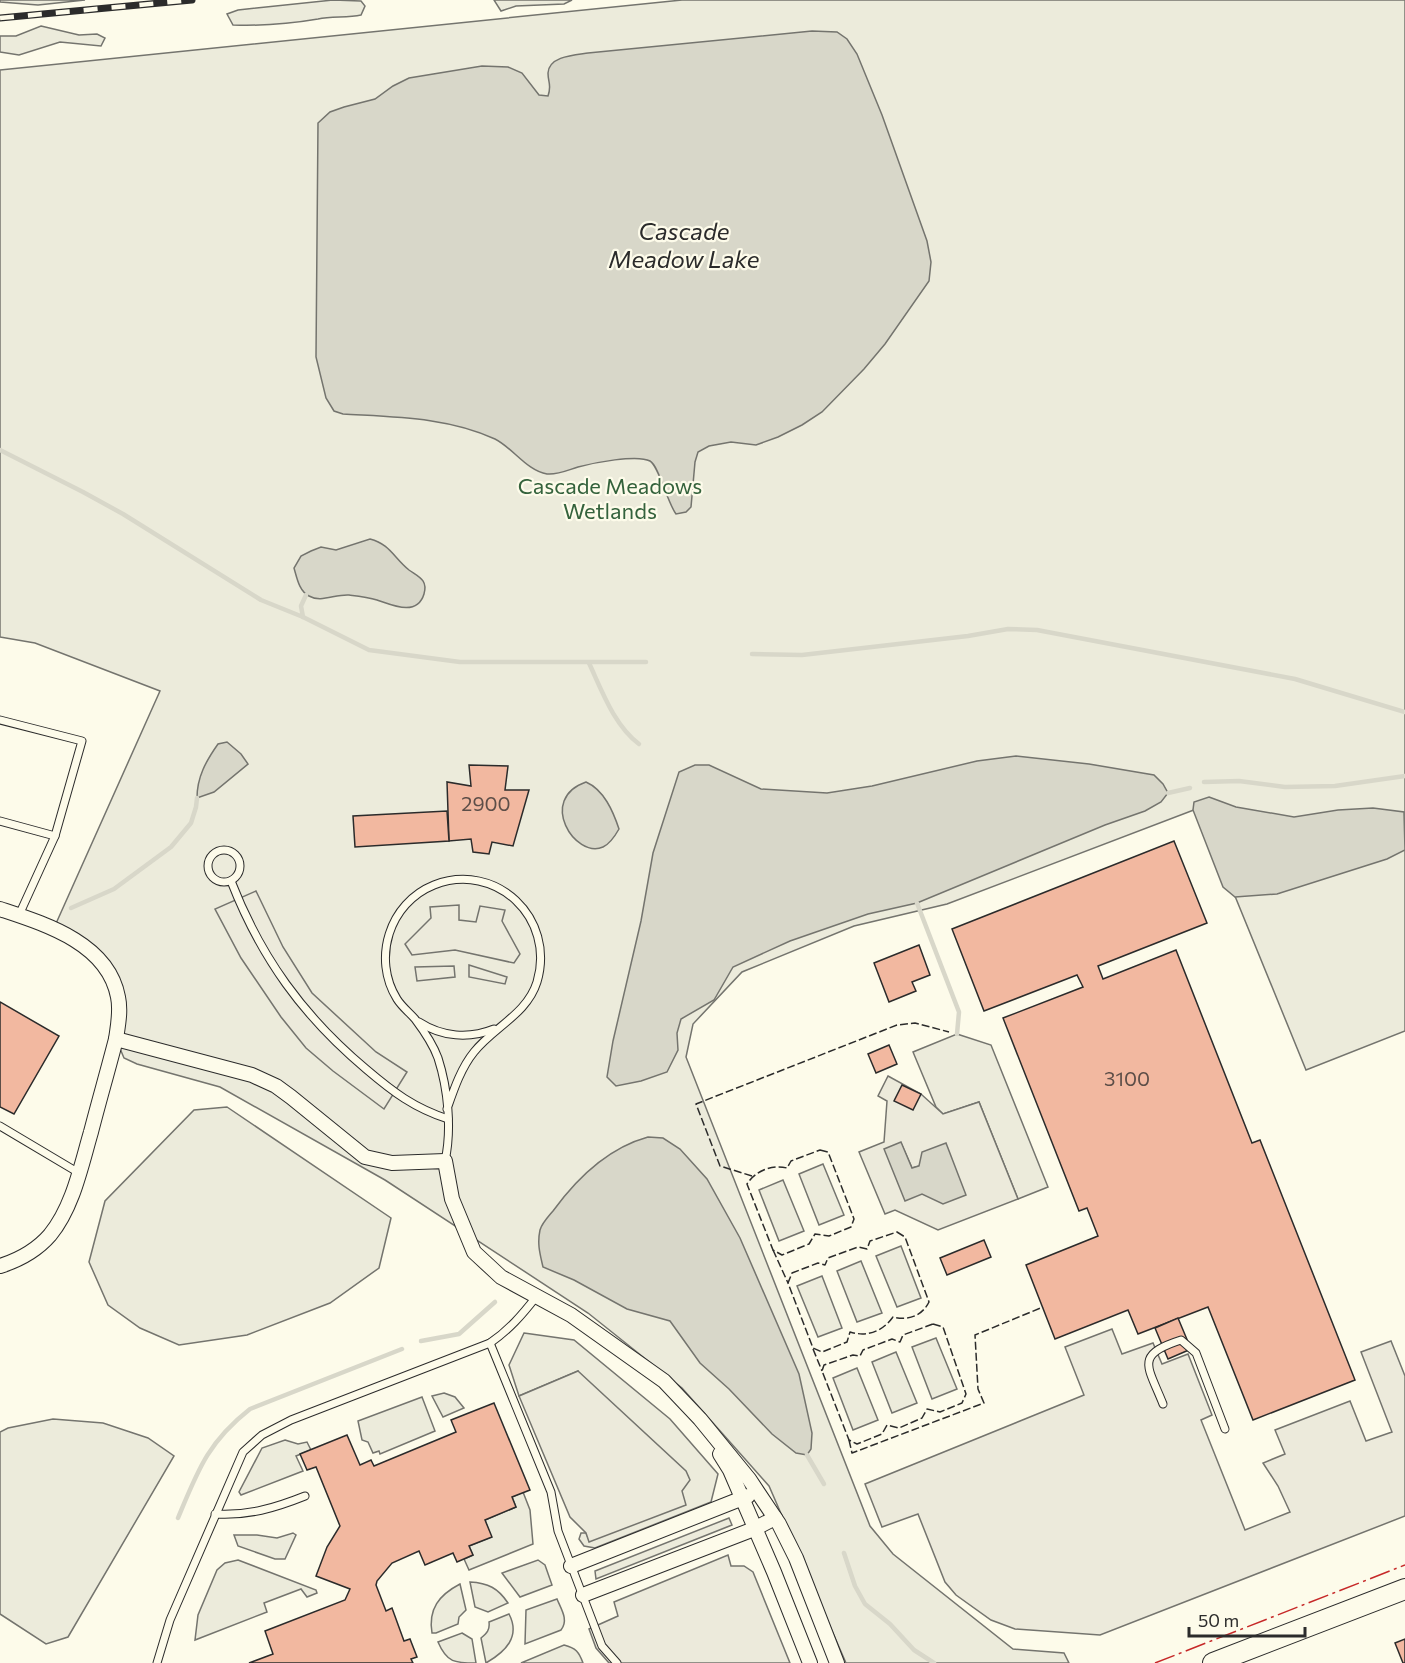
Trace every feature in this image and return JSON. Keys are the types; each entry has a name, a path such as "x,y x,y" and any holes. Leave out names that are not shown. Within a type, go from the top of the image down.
{"main road":[{"path":"1213,1663 1405,1589"}],"street":[{"path":"0,909 74,938 101,963 111,976 118,996 119,1017 116,1039 79,1173 66,1208 57,1225 37,1248 7,1264"},
{"path":"116,1039 266,1081 298,1102 365,1157 392,1163 445,1161 452,1199 474,1252 501,1277 571,1315 664,1381 700,1419 759,1493 796,1558 837,1663"},
{"path":"700,1419 730,1470 810,1663"},
{"path":"571,1566 759,1493"},
{"path":"583,1595 753,1529 775,1518"}],"lane":[{"path":"0,720 82,741 56,836 19,915"},
{"path":"0,821 56,836"},
{"path":"219,851 229,851 238,858 240,868 231,881 220,882 208,873 208,862 219,851"},
{"path":"414,1018 439,1032 468,1035 500,1026 514,1017 530,998 540,971 540,947 532,922 516,900 494,886 470,880 443,882 428,888 407,903 391,926 385,948 386,972 396,998 428,1037 438,1058 448,1119 448,1147 445,1161"},
{"path":"231,881 243,912 273,966 296,998 335,1042 405,1101 431,1114 448,1119"},
{"path":"447,1109 456,1084 473,1053 500,1026"},
{"path":"0,1126 79,1173"},
{"path":"157,1663 170,1620 243,1452 262,1435 291,1420 490,1343 512,1326 536,1297"},
{"path":"1163,1404 1148,1366 1151,1355 1160,1347 1181,1340 1196,1353 1225,1429"},
{"path":"490,1343 551,1492 558,1531 602,1646 617,1663"},
{"path":"215,1514 233,1515 275,1509 305,1496"}],"green space":[{"path":"0,0 85,0 38,5 0,2"},
{"path":"333,0 361,1 365,6 361,15 265,25 233,25 227,14 238,10"},
{"path":"494,0 572,0 564,4 516,6 501,11"},
{"name":"Cascade Meadows Wetlands","path":"682,0 1405,0 1405,1031 1306,1070 1199,808 947,904 854,926 742,972 693,1024 686,1057 870,1526 893,1554 1013,1649 1064,1653 1069,1663 846,1663 769,1486 682,1388 588,1313 385,1180 220,1087 137,1064 124,1058 116,1039 111,976 54,928 160,691 35,643 0,637 0,70"},
{"path":"41,26 79,35 97,34 105,38 101,46 60,42 19,55 0,52 0,36 16,36"},
{"path":"957,1034 991,1045 1048,1187 1018,1199 979,1102 943,1114 936,1107 913,1052"},
{"path":"227,1107 391,1218 379,1268 330,1303 247,1335 179,1345 140,1328 108,1305 89,1262 105,1201 194,1110"},
{"path":"823,1164 844,1215 819,1225 799,1174"},
{"path":"783,1180 804,1231 779,1241 759,1190"},
{"path":"901,1246 921,1298 897,1307 876,1256"},
{"path":"861,1261 882,1313 857,1322 837,1271"},
{"path":"822,1276 842,1328 818,1337 797,1286"},
{"path":"524,1333 574,1340 670,1419 718,1474 711,1502 595,1548 584,1546 579,1539 581,1533 586,1533 590,1542 578,1371 519,1396 509,1365"},
{"path":"936,1338 957,1389 932,1399 912,1347"},
{"path":"896,1352 917,1403 892,1413 872,1362"},
{"path":"857,1368 878,1420 853,1430 833,1378"},
{"path":"444,1393 455,1397 464,1408 443,1417 432,1396"},
{"path":"422,1397 435,1431 380,1454 379,1451 373,1453 368,1442 362,1440 358,1421"},
{"path":"53,1419 103,1423 148,1438 174,1456 68,1637 46,1644 0,1614 0,1432 8,1428"},
{"path":"285,1440 298,1444 307,1442 311,1450 296,1456 303,1471 241,1495 239,1492 262,1448"},
{"path":"523,1492 530,1510 533,1544 469,1570 464,1559 473,1555 469,1546 491,1537 485,1520 516,1507 512,1497"},
{"path":"729,1518 732,1525 596,1579 595,1571"},
{"path":"293,1533 296,1535 285,1559 275,1559 238,1546 234,1535 277,1538"},
{"path":"238,1560 316,1590 317,1593 307,1597 301,1589 264,1603 267,1612 195,1640 198,1615 217,1570 225,1563"},
{"path":"538,1560 545,1565 552,1585 520,1597 502,1573"},
{"path":"470,1582 492,1587 508,1603 488,1612 475,1607"},
{"path":"460,1584 466,1610 459,1617 458,1624 432,1633 432,1617 437,1604 446,1593"},
{"path":"557,1599 564,1618 561,1630 525,1644 526,1610"},
{"path":"509,1614 512,1622 512,1637 505,1649 486,1663 481,1638 488,1631 489,1622"},
{"path":"462,1633 472,1639 476,1663 452,1660 441,1649 438,1642"},
{"path":"564,1645 576,1651 583,1663 521,1663"}],"shaded area":[{"path":"256,891 283,947 312,993 376,1052 407,1072 384,1109 306,1048 281,1017 241,958 215,909"},
{"path":"459,905 459,920 476,922 480,906 505,910 502,921 520,954 514,963 455,950 412,955 405,944 431,918 430,907"},
{"path":"469,965 507,977 505,984 469,977"},
{"path":"454,966 455,977 417,981 415,967"},
{"path":"888,1076 921,1094 943,1114 979,1102 1018,1199 938,1230 895,1210 885,1214 859,1152 884,1142 887,1101 878,1096","holes":["901,1143 912,1168 919,1166 905,1200"]},
{"path":"1112,1329 1122,1354 1153,1343 1162,1364 1188,1354 1212,1415 1201,1420 1245,1530 1290,1512 1278,1486 1263,1463 1285,1454 1275,1430 1350,1401 1366,1441 1392,1432 1361,1352 1391,1341 1405,1376 1405,1516 1100,1635 1015,1629 991,1620 956,1595 945,1582 918,1514 882,1527 865,1484 1084,1395 1065,1347"},
{"path":"578,1371 686,1471 690,1480 682,1491 686,1505 589,1542 586,1533 570,1517 519,1396"},
{"path":"728,1555 731,1566 744,1566 753,1572 790,1663 609,1663 596,1648 589,1629 618,1616 614,1602"}],"water":[{"name":"Cascade Meadow Lake","path":"812,31 837,32 847,39 857,54 882,115 927,241 931,262 929,281 885,344 822,412 778,437 756,445 731,442 709,446 698,452 691,507 686,512 676,514 657,470 650,461 644,459 604,461 547,474 533,469 495,439 459,426 420,419 343,414 334,411 326,398 316,357 318,123 330,112 375,99 409,78 482,66 508,67 522,73 539,95 548,96 549,67 558,60 570,56"},
{"path":"370,539 382,544 424,582 424,594 416,605 404,608 370,598 349,595 318,599 303,591 294,568 301,556 321,547 336,550"},
{"path":"227,742 241,754 248,764 214,792 197,798 200,776 206,763 218,744"},
{"path":"1016,756 1089,764 1154,775 1168,793 1161,802 1145,811 1105,825 917,903 868,914 790,941 733,967 714,1000 681,1019 677,1033 678,1050 667,1072 616,1086 607,1077 613,1041 641,921 653,853 679,772 695,765 709,765 761,789 827,793 872,786 977,761"},
{"path":"586,782 603,796 611,808 619,829 610,842 603,847 592,848 572,836 562,813 564,801 572,790"},
{"path":"1209,797 1236,807 1294,817 1338,810 1373,808 1404,812 1405,850 1387,859 1277,894 1235,897 1223,887 1193,810 1194,802"},
{"path":"648,1137 663,1138 680,1149 707,1179 740,1238 799,1374 812,1433 811,1449 807,1455 796,1453 772,1434 729,1389 700,1363 670,1321 627,1309 574,1280 543,1267 539,1244 540,1230 562,1199 594,1166 633,1142"},
{"path":"901,1142 912,1168 919,1166 922,1152 946,1143 966,1195 943,1204 922,1194 905,1201 884,1149"}],"building":[{"path":"469,765 508,766 505,790 529,790 513,846 492,842 489,854 473,852 471,839 449,841 447,782 471,786"},
{"path":"447,811 449,841 355,847 353,816"},
{"path":"1174,841 1207,923 1098,966 1103,979 1176,950 1252,1143 1260,1140 1355,1380 1253,1420 1208,1307 1138,1334 1128,1310 1055,1339 1026,1265 1098,1236 1087,1208 1079,1211 1003,1018 1083,987 1077,975 984,1011 952,929"},
{"path":"919,945 930,975 912,982 916,991 889,1002 874,963"},
{"path":"0,1002 59,1036 14,1114 0,1107"},
{"path":"889,1045 897,1064 876,1073 868,1054"},
{"path":"902,1085 921,1094 913,1110 894,1101"},
{"path":"984,1240 991,1257 947,1275 940,1258"},
{"path":"1178,1318 1191,1349 1168,1359 1155,1328"},
{"path":"494,1403 530,1490 512,1497 516,1507 485,1520 492,1537 469,1546 473,1555 457,1562 453,1553 425,1565 419,1551 392,1563 377,1581 376,1585 386,1611 392,1608 404,1641 410,1639 417,1657 411,1659 413,1663 249,1663 273,1654 265,1631 345,1600 350,1589 316,1576 327,1547 340,1526 316,1467 307,1470 300,1454 347,1435 360,1465 371,1460 374,1466 456,1432 451,1420"},
{"path":"1405,1639 1405,1663 1403,1663 1395,1643"}],"waterway":[{"path":"0,450 123,514 261,600 303,617 369,650 460,662 646,662"},
{"path":"303,617 301,606 306,595"},
{"path":"752,654 802,655 968,636 1008,629 1037,630 1295,679 1405,712"},
{"path":"589,663 622,727 639,744"},
{"path":"1204,782 1239,781 1285,787 1335,786 1405,776"},
{"path":"1168,793 1190,788"},
{"path":"71,908 114,889 171,847 191,823 197,798"},
{"path":"917,903 959,1012 957,1034"},
{"path":"421,1341 459,1334 495,1302"},
{"path":"178,1518 198,1471 214,1445 250,1409 402,1349"},
{"path":"807,1455 824,1484"},
{"path":"844,1553 855,1586 865,1604 890,1624 914,1650 934,1663"}],"railway":[{"path":"0,18 192,0"}],"fence":[{"path":"752,1176 720,1166 696,1104 897,1025 915,1023 949,1032"},
{"path":"820,1150 828,1152 854,1219 851,1227 829,1236 815,1234 809,1244 782,1255 773,1250 747,1184 755,1175 765,1170 776,1167 787,1168 791,1161 820,1150"},
{"path":"897,1232 905,1237 929,1302 926,1307 914,1316 893,1317 874,1332 862,1334 850,1332 847,1342 822,1352 813,1348 788,1283 792,1273 818,1263 825,1265 828,1258 858,1247 867,1249 870,1241 897,1232"},
{"path":"773,1250 788,1283"},
{"path":"849,1440 852,1453 984,1403 978,1389 975,1335 1043,1307"},
{"path":"933,1324 943,1327 966,1394 962,1403 940,1412 927,1409 922,1418 899,1428 887,1425 882,1434 857,1444 849,1440 822,1371 824,1365 853,1355 860,1356 863,1350 892,1339 900,1342 903,1335 933,1324"},
{"path":"813,1349 822,1371"}],"power":[{"path":"1155,1663 1405,1565"}]}
